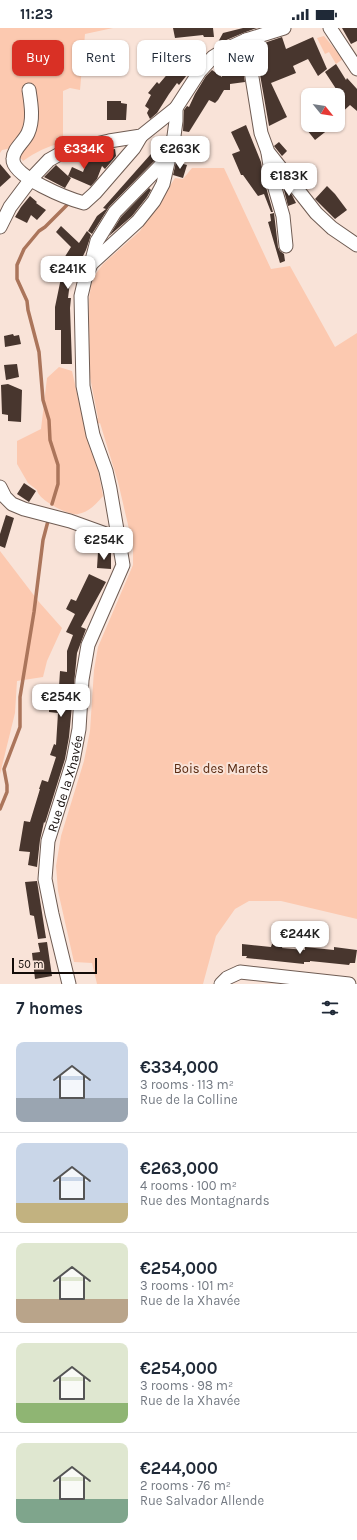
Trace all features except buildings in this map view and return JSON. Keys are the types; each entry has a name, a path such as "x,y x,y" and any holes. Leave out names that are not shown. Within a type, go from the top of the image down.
{"street":[{"path":"246,40 284,28"},
{"path":"330,28 357,68"},
{"path":"29,90 31,126 26,138 14,153 13,161 16,169 48,189 72,200 84,203 95,193 134,148 140,136 176,108 200,71 214,57"},
{"path":"252,76 261,132 268,152 272,178 283,216 286,246"},
{"path":"91,264 138,221 154,201 163,184 175,128 176,108"},
{"path":"0,227 10,207 31,179 49,160 65,151 140,136"},
{"path":"268,152 316,213 332,228 357,245"},
{"name":"Rue de la Xhavée","path":"69,984 45,879 48,841 73,761 79,729 82,680 88,645 123,565 120,539 108,477 93,435 83,386 81,296 97,241 115,212 168,158"},
{"path":"0,487 5,497 12,504 24,509 70,521 120,539"},
{"path":"221,984 227,978 240,972 349,984"}],"green space":[{"path":"0,28 113,28 85,34 84,40 72,40 72,76 81,76 80,90 70,88 63,91 63,143 42,150 23,161 12,148 2,150 0,153"},
{"path":"324,36 343,59 336,64 329,52 325,54 317,38"},
{"name":"Bois des Marets","path":"192,168 224,168 271,269 290,266 335,347 357,333 357,919 281,901 249,901 235,909 216,936 203,984 97,984 92,963 74,962 58,891 56,866 61,836 84,761 90,731 94,670 98,647 133,565 133,546 118,482 100,423 86,428 98,470 103,496 89,510 78,514 61,510 48,503 37,490 28,483 17,464 17,441 41,429 47,378 59,367 72,371 84,424 98,418 89,372 89,300 91,285 95,275 103,264 140,231 175,178 183,179"},
{"path":"0,551 39,602 62,628 47,661 43,677 17,681 15,713 0,774"}],"waterway":[{"path":"52,504 58,484 58,465 50,440 49,420 43,400 39,352 27,301 17,279 17,265 24,249 39,231 70,202"},
{"path":"0,809 7,792 4,769 20,727 20,697 34,612 43,540 48,521"}]}
